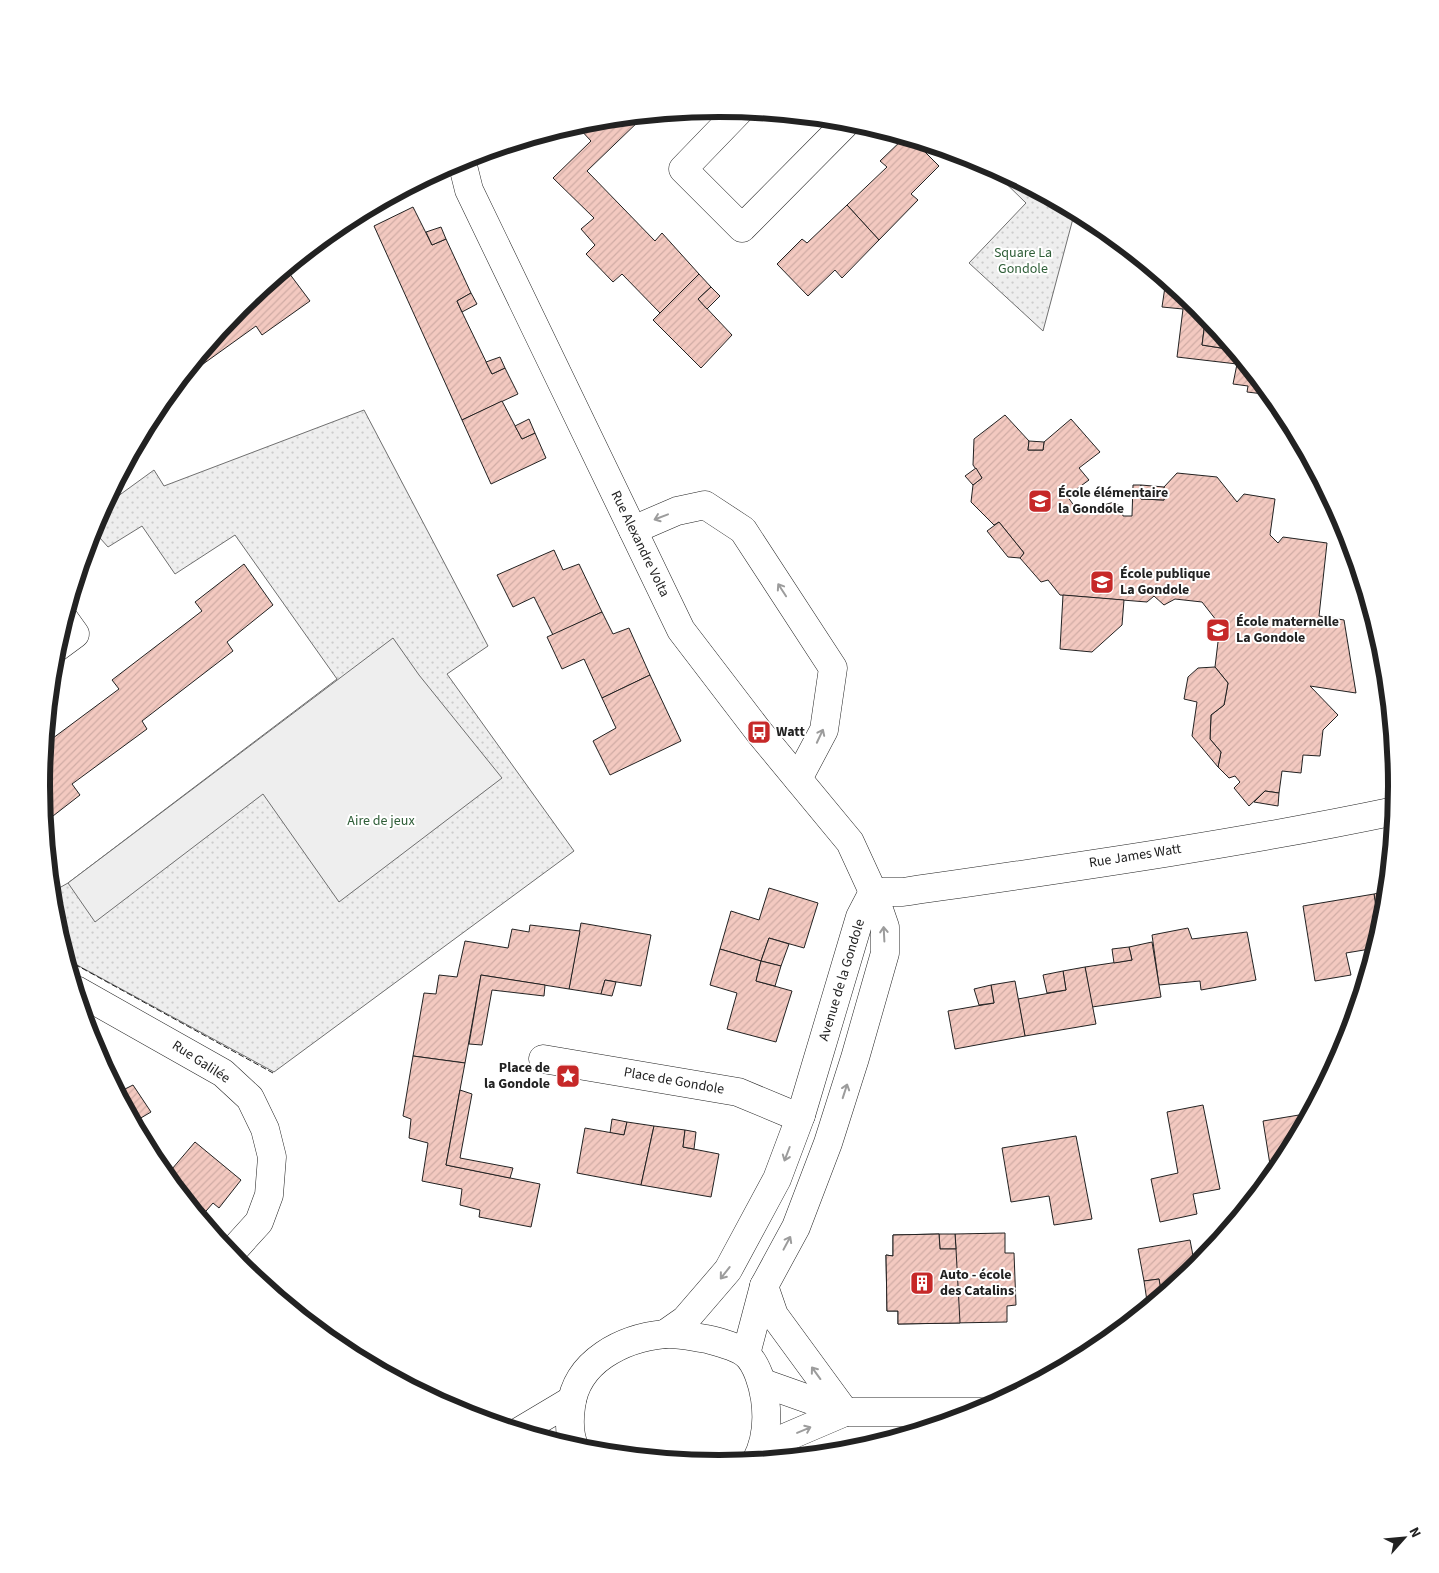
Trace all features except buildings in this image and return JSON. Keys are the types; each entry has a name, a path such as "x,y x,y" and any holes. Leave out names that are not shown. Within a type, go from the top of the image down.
{"street":[{"path":"733,117 683,169 742,228 841,128"},
{"name":"Rue Alexandre Volta","path":"463,168 469,190 681,630 850,842 873,892"},
{"path":"633,530 677,511 705,505 744,530 832,668 824,730 798,779"},
{"path":"67,640 75,634 70,627"},
{"name":"Rue James Watt","path":"873,892 913,890 1146,854 1307,829 1388,812"},
{"name":"Avenue de la Gondole","path":"665,1334 685,1320 728,1270 777,1179 802,1115 860,917 873,892"},
{"name":"Avenue de la Gondole","path":"746,1354 764,1286 796,1226 828,1143 856,1058 885,953 884,928 873,892"},
{"name":"Rue Galilée","path":"84,994 223,1073 250,1098 265,1129 272,1158 269,1195 259,1222 235,1248"},
{"name":"Place de Gondole","path":"543,1059 738,1092 786,1112 802,1115"},
{"path":"764,1286 774,1315 845,1412"},
{"path":"572,1439 569,1420 572,1400 580,1376 603,1354 630,1342 665,1334 717,1342 746,1354 763,1383 767,1414 760,1454"},
{"path":"763,1383 845,1412 957,1412"},
{"path":"527,1427 572,1400"},
{"path":"760,1454 845,1412"}],"green space":[{"name":"Square La Gondole","path":"1002,180 1073,219 1043,331 969,263 1026,203"},
{"name":"Aire de jeux","path":"364,410 488,646 447,674 574,851 274,1072 74,963 63,917 58,888 337,679 235,535 175,574 142,526 108,547 99,536 115,498 154,470 164,486"},
{"path":"393,638 419,675 502,778 339,902 263,794 95,922 68,883"}],"fence":[{"path":"74,964 273,1073"}],"place":[{"name":"École élémentaire la Gondole","path":"1040,501"},
{"name":"École publique La Gondole","path":"1102,582"},
{"name":"École maternelle La Gondole","path":"1218,630"},
{"name":"Watt","path":"759,732"},
{"name":"Place de la Gondole","path":"568,1076"},
{"name":"Auto - école des Catalins","path":"922,1283"}]}
